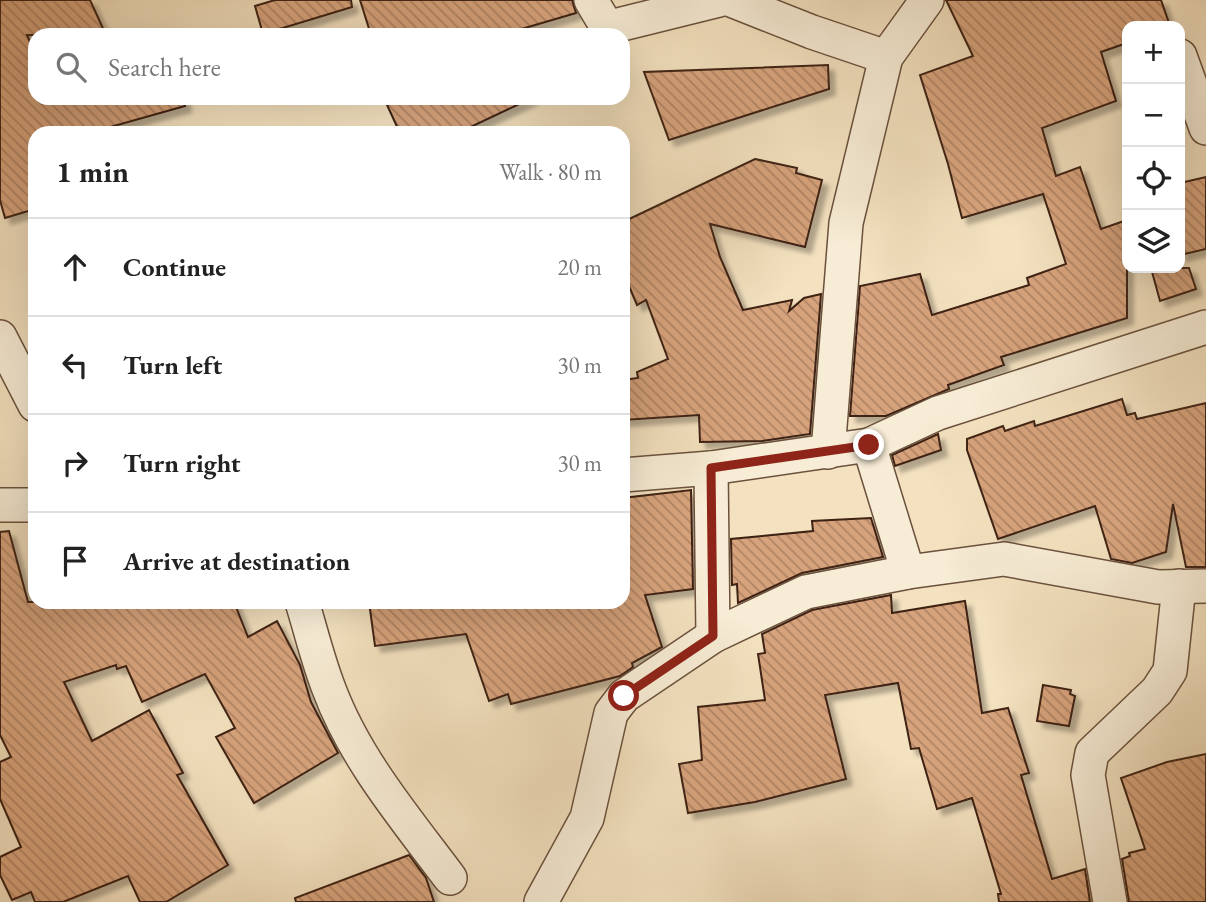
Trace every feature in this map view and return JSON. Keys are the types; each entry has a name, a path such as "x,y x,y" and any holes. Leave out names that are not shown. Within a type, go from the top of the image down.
{"street":[{"path":"591,0 604,22 614,26 719,0"},
{"path":"731,0 812,33 886,57"},
{"path":"828,452 846,223 886,57 927,0"},
{"path":"1185,70 1206,128"},
{"path":"630,474 711,468 869,445 938,413 1206,327"},
{"path":"0,337 28,391"},
{"path":"869,445 908,572"},
{"path":"711,468 713,636"},
{"path":"0,505 28,505"},
{"path":"541,902 587,818 611,712 624,696 713,636 806,592 908,572 1003,559 1158,587 1192,586 1170,671 1157,691 1135,708 1092,753 1088,775 1111,902"},
{"path":"304,609 329,690 355,743 378,780 450,878"}],"building":[{"path":"0,0 90,0 103,28 28,28 28,105 185,106 114,126 28,126 28,211 5,218 0,200"},
{"path":"275,0 351,0 352,7 283,28 261,28 255,6"},
{"path":"360,0 572,0 576,13 525,28 369,28"},
{"path":"946,0 1161,0 1168,21 1122,21 1122,45 1101,52 1116,101 1042,128 1056,176 1080,167 1101,229 1122,222 1122,273 1127,273 1127,318 1001,357 1004,365 948,385 949,389 886,416 850,416 860,286 920,274 932,315 1029,285 1027,278 1066,264 1043,194 962,218 920,75 973,56"},
{"path":"828,65 829,89 669,140 644,72"},
{"path":"387,105 517,105 473,126 397,126"},
{"path":"755,159 797,168 796,173 822,180 805,247 710,224 720,257 743,310 792,300 789,311 804,298 821,294 810,434 762,441 700,442 699,415 630,420 630,379 638,378 637,372 668,359 646,300 637,305 630,288 630,219"},
{"path":"1206,177 1206,249 1185,254 1185,210 1185,182"},
{"path":"1185,268 1189,268 1196,289 1160,301 1152,273 1185,273"},
{"path":"1122,399 1127,415 1135,413 1137,419 1206,403 1206,567 1186,567 1173,504 1166,552 1132,563 1111,559 1095,506 998,539 967,450 967,439 1003,426 1005,431 1034,421 1035,426"},
{"path":"938,434 941,450 895,466 892,455"},
{"path":"691,490 693,589 645,595 662,647 632,663 633,667 620,676 511,704 508,694 489,701 466,634 375,646 370,609 630,609 630,497"},
{"path":"871,518 883,557 802,573 738,603 737,584 732,585 731,539 813,531 812,521"},
{"path":"9,531 28,609 237,609 248,637 277,621 300,665 311,702 338,753 254,803 216,737 235,728 205,674 142,702 126,666 117,669 116,665 64,682 92,741 149,710 183,773 177,775 228,865 166,902 140,902 128,876 63,902 35,902 31,892 12,900 0,875 0,857 21,847 0,799 0,762 11,757 0,735 0,532"},
{"path":"891,595 892,613 965,601 982,713 1008,708 1029,773 1021,775 1052,879 1085,869 1090,902 999,902 998,894 1001,894 972,798 937,809 919,748 911,749 898,683 825,695 846,779 755,802 688,813 679,764 702,760 698,707 765,700 758,654 765,653 762,634 812,610"},
{"path":"1043,685 1071,690 1070,694 1075,696 1069,726 1037,721"},
{"path":"1206,754 1206,902 1129,902 1122,859 1130,856 1129,853 1145,849 1121,778 1167,762"},
{"path":"409,855 426,878 434,902 296,902 295,898"}],"route":[{"path":"624,696 713,636 711,468 869,445"}]}
